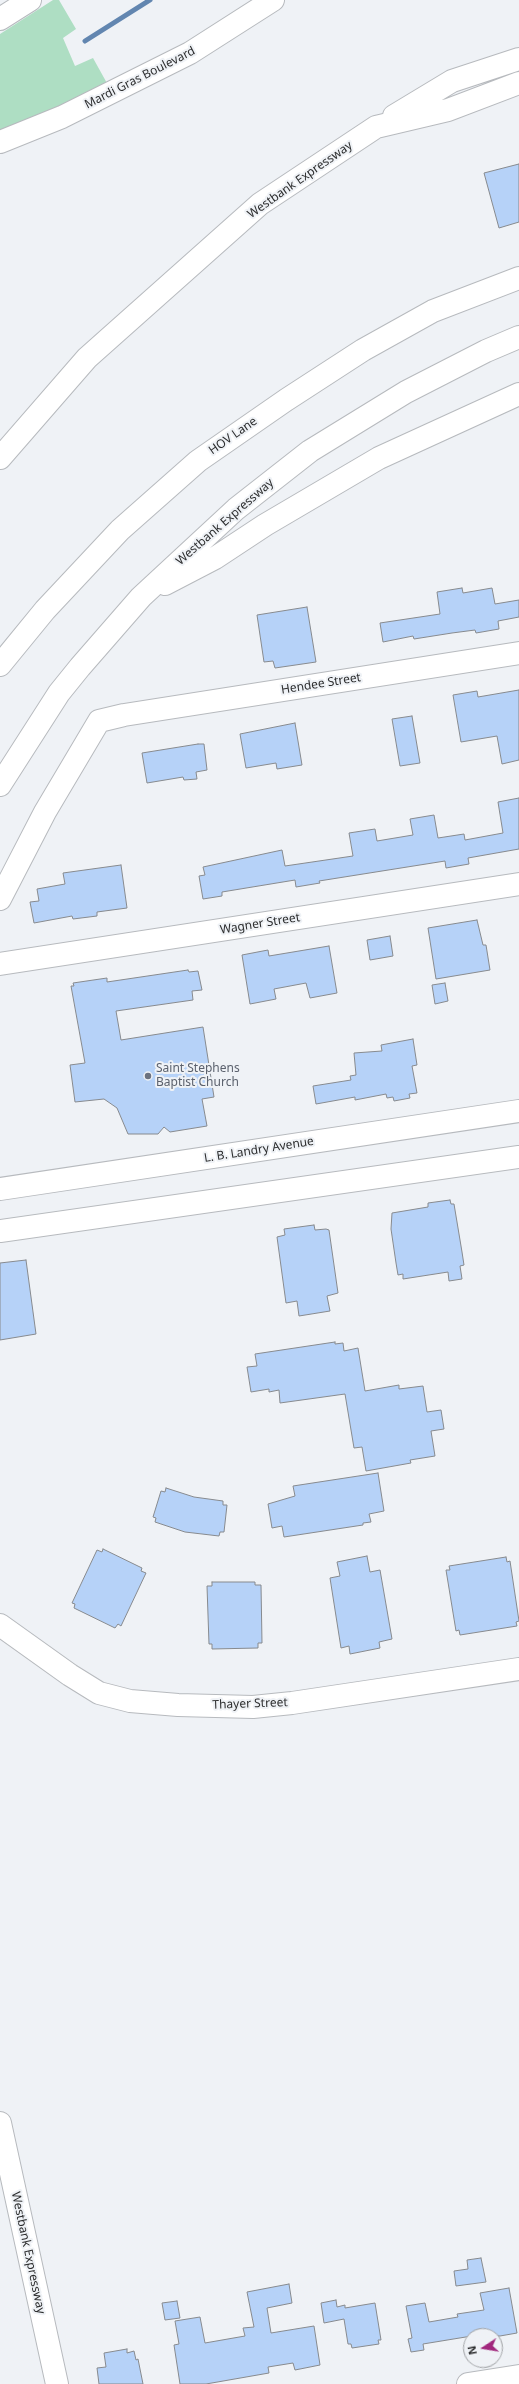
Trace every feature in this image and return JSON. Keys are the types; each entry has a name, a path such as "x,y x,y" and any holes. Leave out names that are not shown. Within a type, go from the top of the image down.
{"main road":[{"path":"0,19 30,0"},
{"name":"Mardi Gras Boulevard","path":"0,142 62,117 190,53 273,0"},
{"path":"376,127 452,81 519,58"},
{"name":"Westbank Expressway","path":"0,458 87,358 260,204 376,127 448,110 519,83"},
{"name":"HOV Lane","path":"0,665 45,610 120,530 198,461 286,400 363,350 433,312 519,278"},
{"name":"Westbank Expressway","path":"0,785 59,693 141,597 236,509 310,451 406,392 486,351 519,337"},
{"path":"141,597 216,558 265,525 399,448 519,394"},
{"name":"Hendee Street","path":"0,899 45,812 91,732 99,721 124,715 519,653"},
{"name":"Wagner Street","path":"0,964 519,884"},
{"name":"L. B. Landry Avenue","path":"0,1189 519,1111"},
{"path":"0,1231 519,1157"},
{"name":"Thayer Street","path":"0,1625 70,1675 99,1693 130,1701 178,1705 253,1707 292,1703 519,1669"},
{"name":"Westbank Expressway","path":"0,2123 57,2384"},
{"path":"468,2384 519,2376"}],"green space":[{"path":"53,0 59,0 76,29 63,38 75,66 93,58 108,85 0,131 0,34"}],"building":[{"path":"519,164 519,222 499,228 484,173"},
{"path":"462,588 463,593 492,588 495,604 519,600 519,617 498,621 499,629 476,633 475,630 414,639 413,636 383,642 380,623 440,614 437,592"},
{"path":"307,607 316,662 275,668 273,661 264,662 257,615"},
{"path":"519,690 519,760 502,764 497,736 461,742 453,695 477,691 478,697"},
{"path":"412,716 420,763 400,766 392,719"},
{"path":"295,723 302,765 277,769 276,763 246,768 240,734"},
{"path":"204,744 207,770 196,772 197,779 184,780 183,777 147,783 142,753"},
{"path":"519,798 519,849 468,858 469,864 446,868 445,861 319,881 320,883 296,887 295,880 222,892 222,896 203,899 199,876 205,875 203,867 282,850 285,866 353,856 349,833 375,829 377,841 413,835 410,819 434,815 438,838 464,834 465,840 503,833 498,802"},
{"path":"121,865 127,908 97,912 97,916 73,919 72,916 34,923 30,902 39,901 37,889 65,884 63,873"},
{"path":"477,920 483,945 486,945 490,970 436,979 428,928"},
{"path":"390,936 393,956 370,960 367,940"},
{"path":"329,946 337,993 310,998 306,983 274,989 276,999 250,1004 242,955 268,950 269,956"},
{"path":"188,970 189,972 198,971 202,990 192,991 193,1000 116,1011 121,1040 203,1027 214,1097 202,1099 207,1126 170,1132 164,1127 158,1134 128,1134 117,1108 104,1099 75,1102 70,1065 85,1063 71,986 74,986 73,983 107,978 107,982"},
{"path":"445,983 448,1001 435,1004 432,985"},
{"path":"413,1039 417,1065 412,1066 417,1093 409,1094 410,1098 394,1101 393,1097 387,1098 386,1094 355,1100 355,1097 316,1104 313,1086 351,1080 350,1076 356,1075 354,1053 382,1051 381,1045"},
{"path":"450,1200 451,1204 454,1204 464,1265 460,1266 462,1279 449,1281 448,1272 403,1279 403,1274 398,1275 396,1263 391,1229 392,1213 428,1207 428,1203"},
{"path":"314,1225 315,1230 329,1230 338,1293 327,1296 330,1311 299,1316 297,1301 286,1303 277,1237 285,1235 284,1229"},
{"path":"26,1260 36,1334 0,1340 0,1263"},
{"path":"335,1342 335,1344 343,1343 344,1351 358,1348 365,1391 399,1385 399,1389 423,1386 427,1412 441,1410 444,1429 431,1431 435,1456 410,1460 411,1463 366,1471 362,1447 354,1448 345,1394 280,1403 279,1390 269,1392 269,1389 251,1392 247,1367 257,1366 255,1354"},
{"path":"378,1473 384,1511 369,1514 371,1522 363,1523 363,1525 284,1537 282,1526 272,1528 268,1504 295,1496 293,1486"},
{"path":"166,1488 194,1497 223,1501 223,1505 227,1505 224,1532 220,1532 219,1536 185,1532 155,1522 156,1518 153,1517 161,1491 165,1492"},
{"path":"103,1549 142,1568 141,1571 146,1573 121,1626 118,1624 115,1628 74,1608 75,1604 72,1603 97,1550 102,1552"},
{"path":"367,1556 370,1572 380,1570 392,1639 379,1642 380,1648 350,1654 349,1646 341,1648 330,1578 340,1576 337,1562"},
{"path":"506,1557 507,1562 510,1561 519,1621 516,1622 517,1626 460,1635 459,1630 456,1631 446,1570 450,1570 449,1566"},
{"path":"212,1582 255,1582 255,1585 261,1585 262,1643 258,1643 258,1648 212,1649 212,1644 209,1644 207,1586 212,1586"},
{"path":"481,2258 486,2282 456,2286 454,2271 468,2269 467,2260"},
{"path":"289,2284 292,2303 267,2308 271,2333 314,2326 320,2365 295,2370 293,2363 268,2367 269,2373 206,2384 180,2384 174,2345 179,2344 175,2321 200,2317 205,2343 245,2336 243,2328 254,2327 247,2292"},
{"path":"509,2288 517,2333 503,2335 503,2328 463,2328 463,2337 423,2344 424,2350 411,2352 408,2339 412,2338 406,2306 425,2303 429,2322 458,2317 457,2314 484,2310 480,2293"},
{"path":"336,2300 337,2307 345,2305 345,2308 375,2303 381,2340 378,2340 379,2344 352,2348 351,2344 348,2344 344,2319 324,2323 321,2303"},
{"path":"177,2301 180,2318 165,2320 162,2303"},
{"path":"127,2349 127,2353 134,2351 136,2360 138,2359 143,2384 99,2384 97,2368 106,2367 104,2353"}],"waterway":[{"path":"85,41 150,0"}],"place":[{"name":"Saint Stephens Baptist Church","path":"148,1076"}]}
